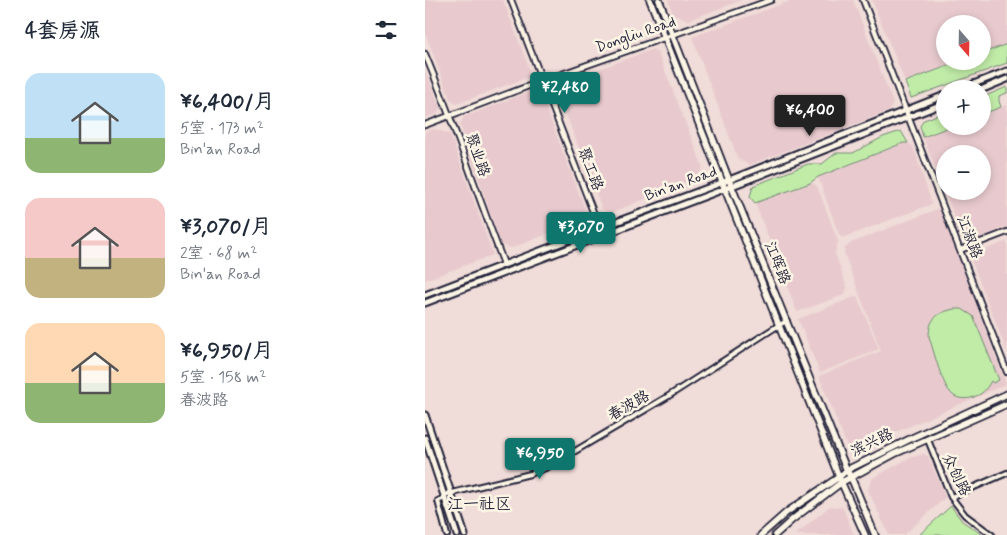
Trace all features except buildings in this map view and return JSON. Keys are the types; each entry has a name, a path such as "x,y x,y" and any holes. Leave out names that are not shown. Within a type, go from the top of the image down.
{"main road":[{"name":"江晖路","path":"649,0 840,479 865,534"},
{"name":"江晖路","path":"659,0 729,180 874,534"},
{"path":"984,80 1007,71"},
{"path":"991,86 1007,80"},
{"name":"Bin'an Road","path":"425,295 729,180 936,98"},
{"name":"Bin'an Road","path":"425,303 936,106"},
{"name":"滨兴路","path":"775,535 840,479 847,470 1007,394"},
{"name":"滨兴路","path":"761,535 787,512 840,479 851,477 894,454 1007,404"},
{"path":"425,415 465,535"},
{"path":"425,438 457,535"}],"street":[{"name":"聚工路","path":"511,0 603,235"},
{"name":"Dongliu Road","path":"425,125 542,81 771,0"},
{"name":"江淑路","path":"863,0 1007,372"},
{"name":"聚业路","path":"425,54 504,264"},
{"path":"960,250 1007,232"},
{"name":"春波路","path":"445,497 452,493 530,474 548,467 667,397 787,321"},
{"name":"众创路","path":"927,440 951,497 965,515 992,535"},
{"path":"951,497 1007,473"},
{"path":"445,497 437,501 447,535"}],"shaded area":[{"path":"425,0 503,0 529,68 529,77 456,104 450,99 425,32"},
{"path":"668,0 742,0 689,20 673,14"},
{"path":"793,0 853,0 893,103 889,111 749,165 738,159 692,37"},
{"path":"872,0 1007,0 1007,44 991,50 991,15 936,15 937,70 905,82"},
{"path":"653,49 658,53 703,167 698,177 611,213 602,209 558,93 559,84"},
{"path":"425,69 440,107 437,114 425,118"},
{"path":"534,90 541,95 587,214 583,220 512,248 501,245 460,125 464,117"},
{"path":"1007,105 1007,227 965,244 948,200 991,200 991,145 936,145 936,170 923,137 936,132 936,135 991,135 991,111"},
{"path":"434,129 450,134 493,255 425,280 425,132"},
{"path":"903,143 913,146 932,204 841,237 818,177"},
{"path":"810,182 817,186 838,241 835,253 847,287 844,295 797,312 755,203"},
{"path":"940,208 1006,384 894,433 859,452 848,449 819,376 881,351 844,253 845,248 851,243"},
{"path":"1007,241 1007,352 972,262 972,257"},
{"path":"857,296 879,349 820,373 798,319"},
{"path":"924,454 928,456 946,497 904,535 889,535 868,490 870,484 873,478 909,458"},
{"path":"830,506 843,508 854,535 795,535"}],"green space":[{"path":"1007,44 1007,63 991,69 991,50"},
{"path":"937,70 988,70 960,80 936,80 936,89 911,98 905,82"},
{"path":"1007,87 1007,93 999,96 1001,107 991,111 991,94"},
{"path":"936,115 936,132 923,137 920,126 924,120"},
{"path":"901,131 908,143 903,143 818,177 810,183 755,203 750,197 753,186 808,164 822,164 836,153 853,153 883,137"},
{"path":"962,309 973,316 999,380 993,383 991,381 983,392 971,398 957,397 949,391 942,377 929,337 932,321 935,317 943,312"},
{"path":"951,506 962,521 983,535 919,535"}],"district":[{"name":"江一社区","path":"479,504"}]}
